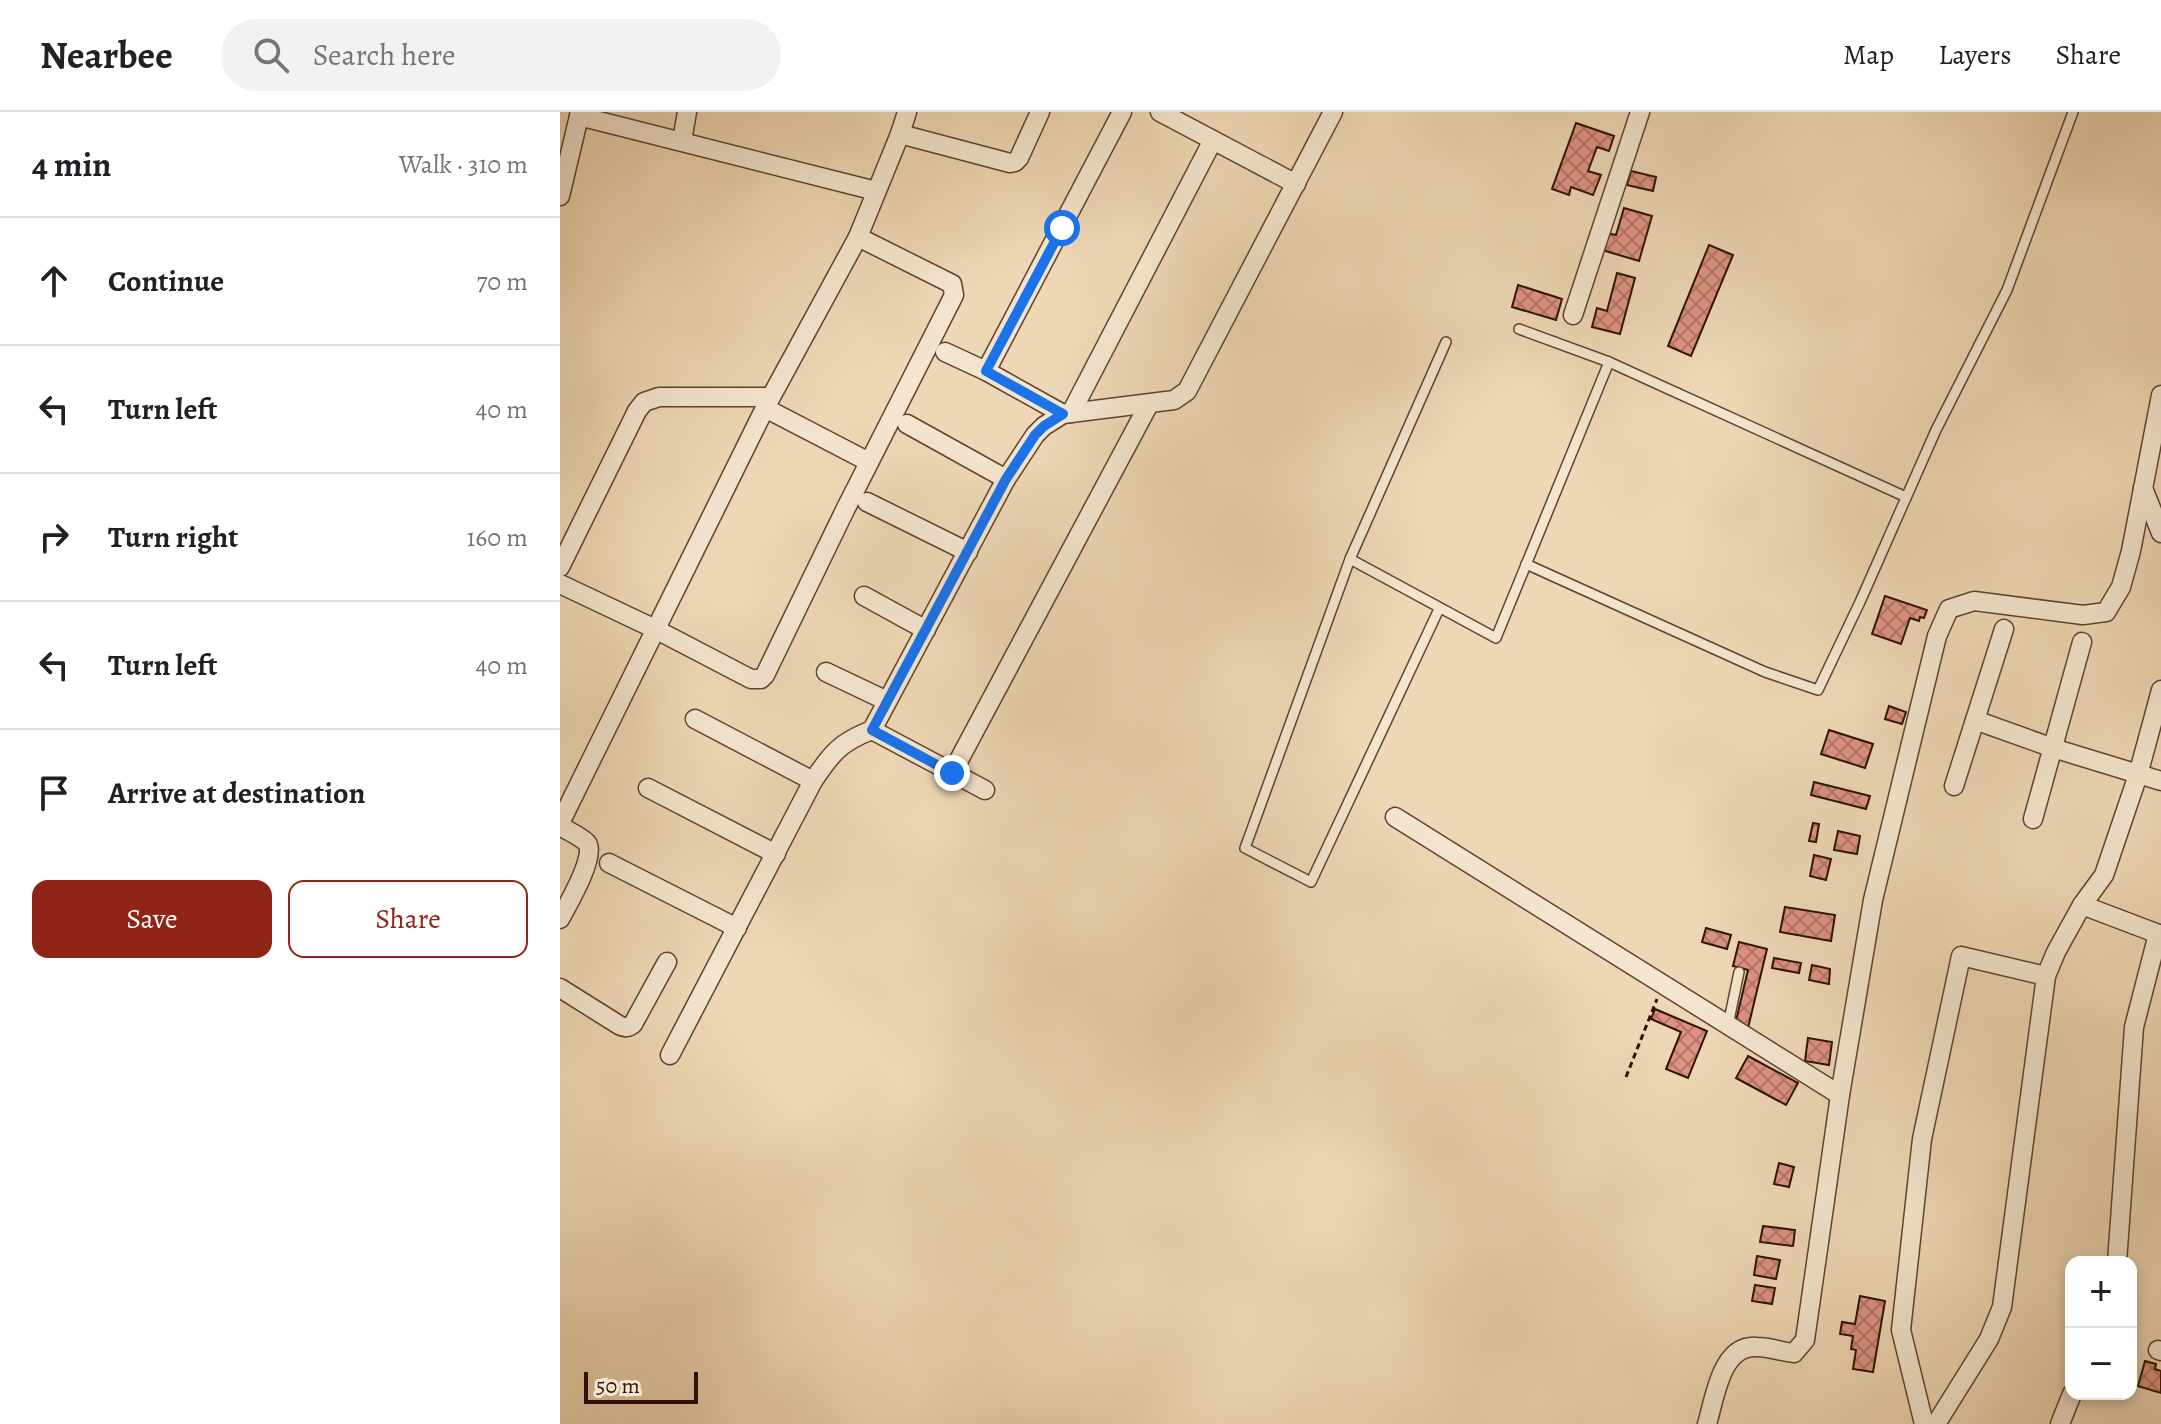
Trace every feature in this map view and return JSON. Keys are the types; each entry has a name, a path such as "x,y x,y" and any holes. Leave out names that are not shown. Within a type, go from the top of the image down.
{"street":[{"path":"682,141 687,112"},
{"path":"560,919 590,853 586,843 560,824 767,402 858,237 907,112"},
{"path":"900,134 1010,163 1019,158 1040,112"},
{"path":"986,371 1122,112"},
{"path":"1160,112 1296,184"},
{"path":"670,1055 813,781 830,755 841,745 872,730 1006,479 1035,435 1067,413 1174,400 1187,391 1333,112"},
{"path":"1573,315 1640,112"},
{"path":"560,196 580,114 876,191"},
{"path":"1067,413 1213,140"},
{"path":"560,584 751,679 761,679 954,295 952,284 858,237"},
{"path":"945,352 1067,413"},
{"path":"1707,1424 1722,1375 1730,1359 1740,1349 1756,1346 1794,1353 1805,1340 1840,1095 1873,900 1937,636 1949,609 1974,601 2083,615 2106,612 2121,587 2131,551 2158,428 2161,395"},
{"path":"560,567 637,411 650,399 767,402 869,462"},
{"path":"952,773 1149,404"},
{"path":"907,424 1006,479"},
{"path":"2143,488 2161,533"},
{"path":"867,502 968,552"},
{"path":"864,596 926,630"},
{"path":"1954,786 2004,629"},
{"path":"2033,819 2082,642"},
{"path":"826,672 887,701"},
{"path":"1936,1424 1989,1339 2002,1307 2046,976 2082,905 2104,875 2138,775 2161,690"},
{"path":"695,719 813,781"},
{"path":"1975,720 2161,781"},
{"path":"872,730 985,790"},
{"path":"648,788 776,854"},
{"path":"1395,817 1840,1095"},
{"path":"609,863 737,928"},
{"path":"2082,905 2160,934 2134,1027 2117,1256"},
{"path":"1924,1424 1901,1330 1922,1139 1961,956 2046,976"},
{"path":"560,988 624,1028 629,1027 667,962"},
{"path":"2060,1424 2070,1400"}],"lane":[{"path":"1526,564 1765,672 1818,690 1936,430 2007,290 2073,112"},
{"path":"1519,329 1609,362 1906,497"},
{"path":"1439,609 1311,882 1245,848 1350,559 1446,342"},
{"path":"1350,559 1496,638 1609,362"},
{"path":"1728,1025 1739,972"}],"path":[{"path":"1626,1077 1663,985"}],"building":[{"path":"1576,123 1614,136 1609,151 1597,147 1588,171 1601,175 1593,195 1571,187 1569,195 1552,189"},
{"path":"1631,171 1656,177 1653,191 1627,185"},
{"path":"1624,208 1652,216 1639,261 1602,250 1607,233 1616,235"},
{"path":"1709,245 1733,255 1691,356 1668,346"},
{"path":"1617,273 1635,278 1620,334 1592,327 1597,308 1607,311"},
{"path":"1518,285 1562,299 1556,320 1512,307"},
{"path":"1885,596 1927,610 1919,621 1910,618 1901,644 1872,634"},
{"path":"1889,706 1906,712 1902,724 1885,719"},
{"path":"1829,730 1873,744 1865,768 1821,754"},
{"path":"1814,782 1870,796 1866,809 1811,795"},
{"path":"1813,823 1819,824 1816,842 1809,841"},
{"path":"1838,831 1860,836 1857,854 1834,850"},
{"path":"1814,855 1831,859 1826,880 1810,876"},
{"path":"1785,907 1835,915 1831,941 1780,932"},
{"path":"1706,928 1731,935 1727,949 1702,942"},
{"path":"1739,942 1767,949 1748,1028 1735,1025 1748,970 1733,966"},
{"path":"1774,958 1801,963 1799,973 1772,968"},
{"path":"1812,965 1830,969 1829,984 1809,980"},
{"path":"1655,1009 1707,1031 1688,1078 1666,1069 1681,1032 1651,1019"},
{"path":"1808,1038 1832,1042 1829,1065 1805,1061"},
{"path":"1748,1056 1798,1083 1786,1105 1736,1078"},
{"path":"1779,1163 1794,1167 1789,1187 1774,1184"},
{"path":"1763,1226 1795,1230 1793,1246 1760,1242"},
{"path":"1757,1256 1780,1260 1776,1279 1754,1275"},
{"path":"1755,1285 1775,1288 1772,1304 1752,1301"},
{"path":"1860,1296 1885,1301 1873,1372 1853,1369 1856,1350 1851,1349 1853,1336 1840,1334 1842,1322 1855,1324"},
{"path":"2145,1361 2156,1364 2155,1369 2161,1371 2161,1393 2138,1386"}],"route":[{"path":"952,773 872,730 1006,479 1035,435 1063,414 986,371 1062,228"}]}
